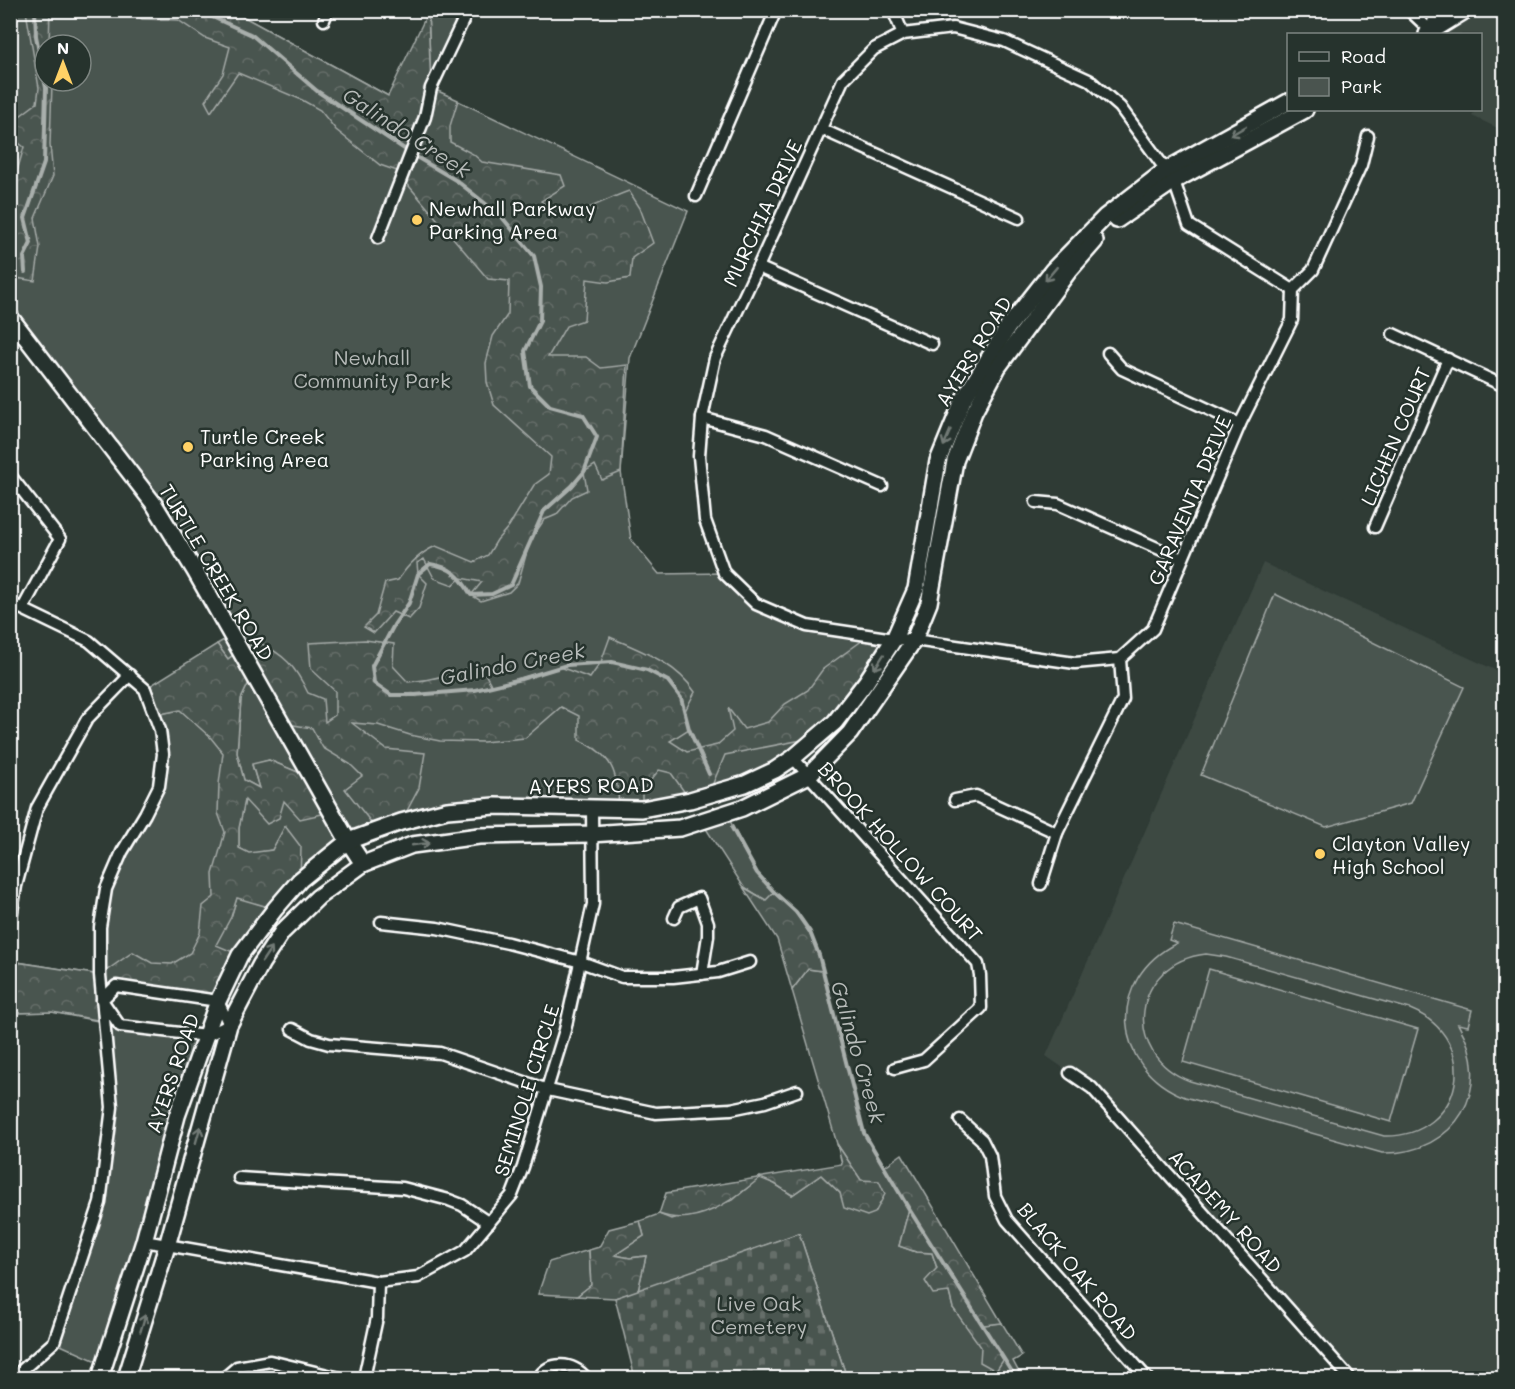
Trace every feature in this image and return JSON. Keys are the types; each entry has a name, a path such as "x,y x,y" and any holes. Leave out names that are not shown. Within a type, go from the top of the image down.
{"street":[{"path":"378,238 426,117 431,88 468,10"},
{"path":"696,196 776,10"},
{"path":"893,10 903,34"},
{"path":"1409,10 1426,33"},
{"path":"1427,33 1437,10"},
{"path":"1429,33 1466,10"},
{"name":"MURCHIA DRIVE","path":"894,639 807,626 756,604 724,573 705,520 699,456 702,418 715,358 843,80 874,49 903,34 953,27 1004,41 1089,80 1120,107 1170,176"},
{"name":"AYERS ROAD","path":"100,1378 144,1240 177,1116 218,1001 240,955 274,909 300,880 348,841 401,822 447,810 495,806 642,809 690,800 745,784 775,770 793,758 835,722 866,682 894,639 916,588 938,461 963,400 1008,327 1053,270 1106,217 1287,103"},
{"name":"AYERS ROAD","path":"126,1378 167,1246 229,1025 261,964 282,932 318,897 363,864 412,845 479,836 591,834 680,828 742,808 809,775 850,733 914,640 929,603 954,461 974,412 998,367 1068,272 1108,226 1170,176 1303,111"},
{"path":"821,129 1020,218"},
{"path":"1170,176 1189,225 1293,290 1312,270 1362,165 1368,136"},
{"path":"758,267 932,344"},
{"name":"GARAVENTA DRIVE","path":"1120,659 1153,629 1240,424 1292,320 1293,290"},
{"name":"TURTLE CREEK ROAD","path":"10,317 154,504 195,571 363,864"},
{"path":"1393,334 1504,386"},
{"path":"1108,353 1122,369 1240,424"},
{"name":"LICHEN COURT","path":"1375,527 1448,359"},
{"path":"702,418 766,435 882,486"},
{"path":"10,475 60,539 23,608"},
{"path":"1036,502 1058,504 1182,559"},
{"path":"10,603 88,641 145,689 160,730 163,754 159,786 122,852 106,889 99,927 102,1000 112,1107 99,1203 54,1342 13,1378"},
{"path":"894,639 1075,663 1120,659 1123,699 1058,833 1041,884"},
{"path":"10,924 16,886 37,808 87,719 130,675"},
{"name":"BROOK HOLLOW COURT","path":"793,758 978,964 981,1008 924,1060 895,1068"},
{"path":"955,800 976,796 1058,833"},
{"name":"SEMINOLE CIRCLE","path":"144,1240 167,1246 378,1282 418,1277 465,1251 512,1195 548,1090 565,1030 593,904 592,809"},
{"path":"674,918 678,907 699,898 708,922 702,974"},
{"path":"381,922 437,928 508,943 581,962 622,977 673,977 702,974 750,962"},
{"path":"116,986 218,1001 229,1025 206,1036 120,1026 102,1000 116,986"},
{"path":"292,1029 311,1039 329,1044 440,1053 548,1090 656,1113 731,1109 765,1102 797,1091"},
{"name":"ACADEMY ROAD","path":"1070,1072 1092,1088 1350,1378"},
{"name":"BLACK OAK ROAD","path":"960,1120 982,1140 990,1156 995,1196 1007,1220 1147,1378"},
{"path":"239,1178 403,1188 462,1205 489,1223"},
{"path":"364,1378 377,1318 378,1282"},
{"path":"224,1378 237,1367 270,1361 340,1378"},
{"path":"538,1378 551,1367 561,1364 581,1372 586,1378"}],"shaded area":[{"path":"1466,11 1504,11 1504,131 1472,116 1474,111 1482,111 1482,33 1429,33"},
{"name":"Clayton Valley High School","path":"1263,563 1504,674 1504,1378 1350,1378 1092,1088 1046,1056"}],"green space":[{"path":"428,10 468,11 431,88"},
{"name":"Newhall Community Park","path":"11,11 233,11 425,116 431,88 688,211 630,358 621,472 631,540 659,574 724,573 756,604 807,626 894,639 793,758 690,800 495,806 348,841 300,880 286,826 272,850 249,854 239,848 239,828 245,799 284,800 312,778 269,760 252,765 259,788 244,780 237,753 241,699 253,673 239,650 228,659 217,644 231,636 154,504 11,328"},
{"path":"26,11 50,11 49,33 33,33 33,52"},
{"path":"132,11 233,11 388,96 428,12 431,88 458,100 450,126 450,142 473,154 482,162 561,175 565,186 541,201 562,218 629,191 640,208 653,243 632,258 630,278 608,282 587,279 584,320 566,326 548,357 586,357 601,368 627,365 621,472 602,480 595,465 584,472 587,490 572,497 556,515 544,520 530,541 518,583 509,592 481,601 471,595 482,582 461,578 453,585 434,578 424,559 417,563 418,574 427,583 419,608 409,619 393,612 374,633 364,627 376,615 385,583 398,580 414,560 424,552 436,546 474,562 488,555 534,485 549,474 551,457 494,405 487,382 486,363 493,336 508,314 509,281 488,279 409,186 403,173 380,165 336,130 320,110 238,73 211,112 205,101 223,74 230,47 205,38 178,20 142,19"},
{"path":"38,93 52,93 50,145 53,176 35,218 40,247 35,281 10,277 11,192 24,147 11,137 11,119 13,121 37,103"},
{"path":"1275,594 1464,687 1411,803 1326,827 1201,775"},
{"path":"870,635 894,639 817,737 725,755 708,795 690,800 671,773 659,770 642,791 642,809 619,809 617,785 611,767 599,752 579,740 579,716 561,707 525,738 483,742 440,741 378,725 352,723 386,749 425,753 419,788 401,822 378,831 345,789 362,776 350,764 323,748 312,728 281,723 253,674 241,699 237,753 244,780 259,788 252,764 269,760 312,778 331,812 300,819 284,801 279,818 267,824 245,800 239,828 239,848 249,853 272,850 285,826 301,847 300,880 275,909 237,898 231,917 216,945 240,955 218,1001 116,986 102,1000 103,1021 52,1012 14,1013 11,1006 10,961 100,975 133,952 152,963 172,964 190,953 200,933 203,906 214,897 213,874 225,832 218,813 223,753 211,738 180,710 155,715 145,689 217,644 228,659 240,650 258,642 282,657 294,668 308,693 323,699 325,722 335,715 335,691 311,669 309,643 365,640 394,644 393,666 408,682 445,676 479,663 492,686 560,667 590,678 601,662 610,637 667,665 678,673 695,692 685,711 689,729 670,741 687,752 717,745 733,731 728,708 744,729 768,722 785,704 808,690 823,669"},
{"path":"180,710 233,752 231,917 237,897 275,909 240,955 116,986 102,1000 120,1026 206,1036 105,1365 54,1342 100,1203 112,1107 103,1022 52,1012 11,1013 10,961 100,975 106,889 145,814 163,754 155,715"},
{"path":"726,813 757,873 774,892 766,901 743,886 701,821"},
{"path":"743,887 766,900 774,892 800,918 811,936 823,971 808,969 792,990 777,939"},
{"path":"1174,924 1472,1010 1468,1026 1458,1024 1469,1048 1473,1071 1470,1093 1462,1113 1449,1130 1430,1143 1408,1151 1382,1153 1185,1097 1160,1084 1143,1066 1131,1045 1127,1023 1129,1000 1138,978 1154,959 1177,943 1169,940","holes":["1206,954 1226,957 1410,1009 1433,1023 1448,1042 1455,1063 1455,1084 1447,1105 1432,1121 1411,1132 1384,1136 1190,1081 1168,1068 1153,1051 1145,1032 1144,1011 1150,991 1162,974 1181,961"]},
{"path":"808,969 823,971 864,1133 909,1209 899,1246 916,1252 932,1253 949,1292 953,1308 1004,1359 982,1325 1002,1323 1022,1356 1013,1361 1022,1378 847,1378 799,1233 638,1291 646,1256 630,1258 614,1255 644,1236 640,1221 659,1214 671,1219 733,1200 760,1177 792,1195 821,1175 840,1193 861,1180 837,1144 792,990"},
{"path":"1209,969 1418,1029 1391,1122 1183,1062"},
{"path":"837,1144 861,1180 879,1181 885,1194 875,1213 867,1216 844,1208 840,1193 821,1175 792,1195 760,1178 726,1203 700,1215 673,1217 659,1214 666,1193 842,1164"},
{"path":"902,1154 1002,1323 983,1325 1004,1359 996,1371 980,1362 981,1347 953,1308 949,1292 933,1294 925,1281 937,1268 932,1253 916,1252 899,1246 909,1209 884,1167"},
{"path":"640,1221 644,1236 615,1255 630,1258 646,1256 638,1291 615,1298 577,1296 591,1285 589,1250 599,1247 609,1229"},
{"name":"Live Oak Cemetery","path":"799,1233 847,1378 635,1378 615,1298"},
{"path":"589,1250 591,1285 577,1296 538,1294 549,1262"}],"waterway":[{"path":"25,272 24,257 31,243 25,218 44,163 46,88 36,36 35,10"},
{"name":"Galindo Creek","path":"197,10 252,35 317,91 457,181 501,216 534,256 541,287 540,321 525,351 530,386 550,406 583,415 597,437 584,472 544,511 511,585 492,594 471,595 459,578 444,567 430,564 418,574 409,603 372,666 374,683 391,695 415,695 475,690 567,665 612,662 647,670 668,681 681,698 689,729 709,774"},
{"name":"Galindo Creek","path":"732,828 757,873 796,912 810,932 819,955 864,1133 909,1209 1016,1378"}],"place":[{"name":"Newhall Parkway Parking Area","path":"417,220"},
{"name":"Turtle Creek Parking Area","path":"188,447"},
{"name":"Clayton Valley High School","path":"1320,854"}]}
